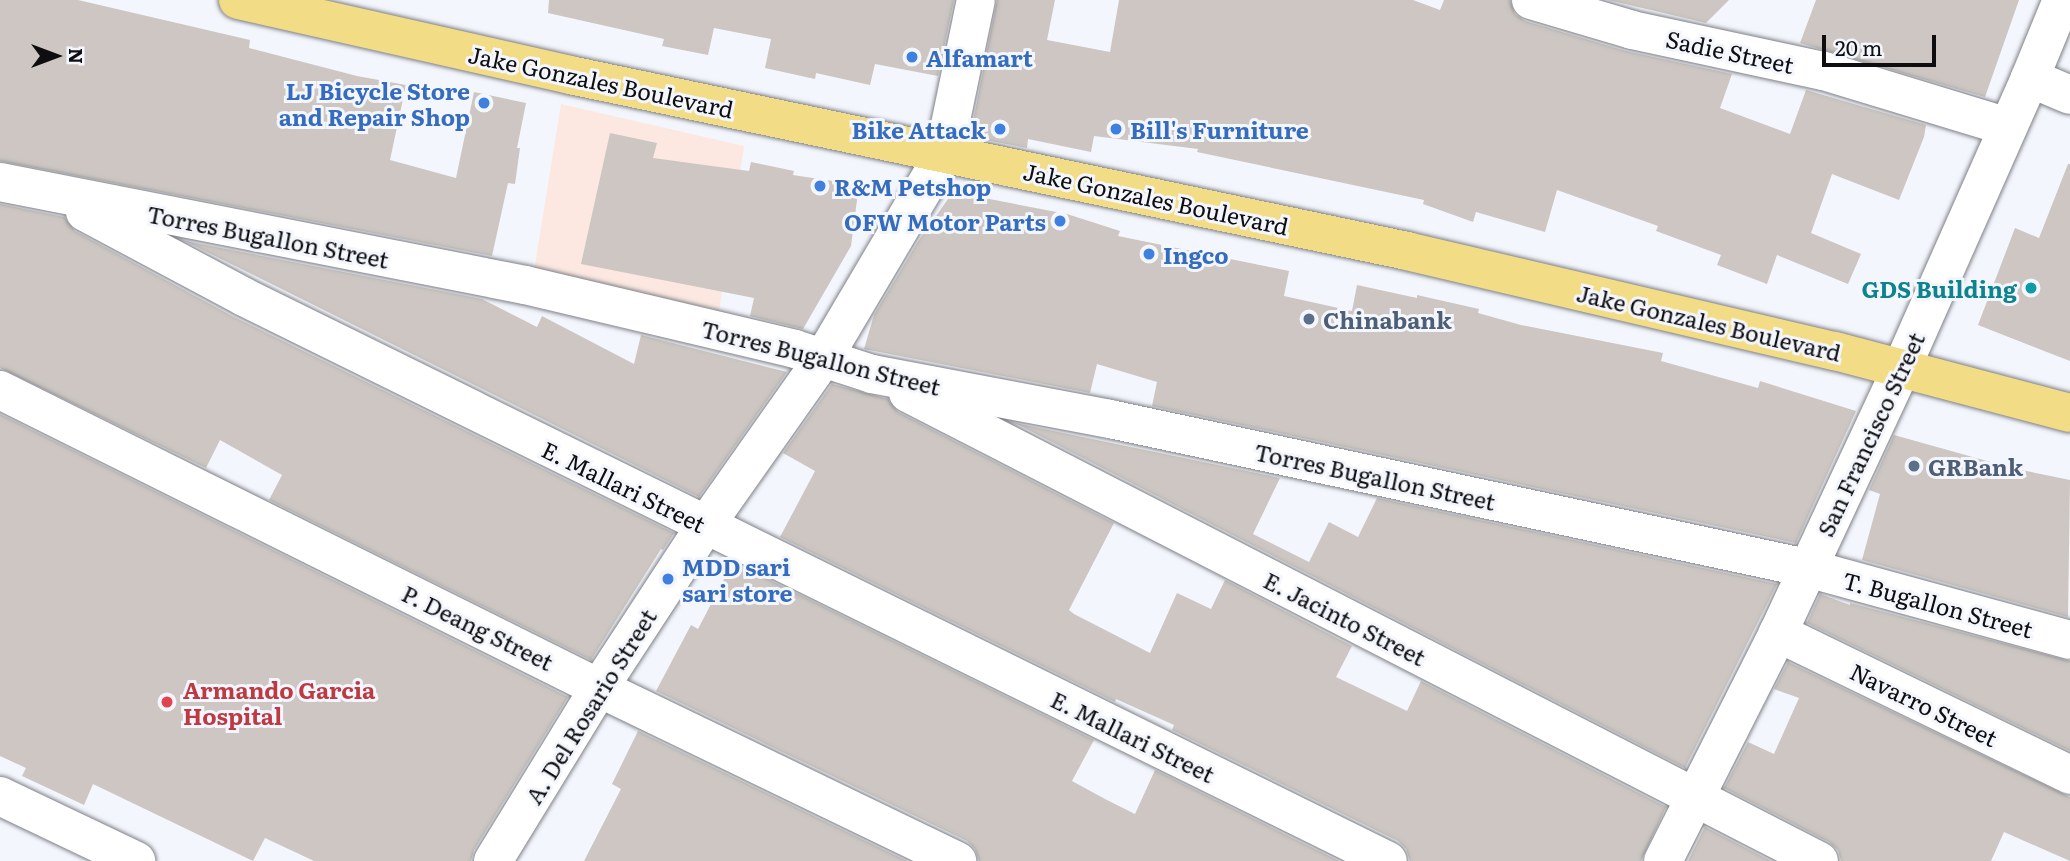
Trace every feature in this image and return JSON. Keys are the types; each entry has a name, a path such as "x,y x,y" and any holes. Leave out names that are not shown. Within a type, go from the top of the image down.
{"main road":[{"name":"Jake Gonzales Boulevard","path":"238,0 570,75 1407,251 1902,367 2070,413"}],"street":[{"name":"A. Del Rosario Street","path":"493,861 599,688 705,526 824,357 944,154 976,0"},
{"name":"Sadie Street","path":"1531,0 1632,30 1824,71 2008,127"},
{"name":"San Francisco Street","path":"1663,861 1779,633 1902,367 2062,0"},
{"path":"2030,78 2070,95"},
{"name":"Torres Bugallon Street","path":"0,182 525,285 824,357 872,374 1110,419 1807,568"},
{"name":"E. Mallari Street","path":"52,194 244,297 1388,861"},
{"name":"E. Jacinto Street","path":"872,374 1819,861"},
{"name":"P. Deang Street","path":"0,390 599,688 957,861"},
{"name":"T. Bugallon Street","path":"1807,568 2070,640"},
{"name":"Navarro Street","path":"1779,633 2070,775"},
{"path":"0,796 136,861"}],"shaded area":[{"path":"561,104 744,146 718,318 533,277"}],"building":[{"path":"0,0 78,0 250,40 249,48 357,76 406,85 390,160 456,178 474,92 526,103 517,148 520,148 515,184 508,183 492,256 0,161"},
{"path":"549,0 954,0 938,76 875,64 870,85 816,73 815,79 765,68 771,39 714,28 708,55 662,46 664,39 548,13"},
{"path":"997,0 1055,0 1047,40 1110,52 1119,0 1413,0 1440,10 1444,0 1510,0 1515,14 1525,21 1626,51 1732,74 1720,108 1790,134 1806,90 1926,125 1924,137 1899,200 1832,174 1811,233 1861,254 1848,284 1777,255 1767,284 1717,265 1721,255 1656,231 1658,226 1557,190 1545,232 1476,212 1473,222 1423,204 1424,200 1197,152 1198,149 1094,136 1091,152 1028,139 1027,148 970,137"},
{"path":"1608,0 1729,0 1706,23"},
{"path":"1816,0 2019,0 1985,97 1800,43"},
{"path":"610,133 657,143 653,158 749,171 751,162 794,171 793,175 859,185 851,246 803,329 750,316 754,298 581,264"},
{"name":"GDS Building","path":"2068,164 2070,361 1978,325 2015,228 2039,238"},
{"path":"953,192 1067,214 1120,231 1118,236 1289,271 1284,296 1352,311 1357,285 1417,298 1417,295 1479,309 1478,313 1521,325 1663,353 1661,361 1758,388 1760,381 1856,411 1796,543 1152,406 1157,382 1097,364 1090,393 864,349 874,315 919,240"},
{"path":"0,204 64,217 75,231 234,317 674,533 663,550 661,549 591,660 269,500 282,475 220,440 206,468 0,368"},
{"path":"185,241 482,299 537,327 542,316 634,364 641,335 787,372 699,497"},
{"path":"832,384 888,399 898,412 1114,523 1069,610 1074,614 1150,653 1177,593 1211,609 1225,580 1352,646 1336,677 1407,711 1421,681 1666,807 1641,861 1410,861 1406,849 1398,841 1172,730 1174,725 1116,699 1115,702 780,537 815,471 783,453"},
{"path":"0,414 568,697 474,850 471,861 314,861 265,838 253,861 93,784 84,805 22,776 26,768 0,756"},
{"path":"1015,423 1280,478 1253,534 1309,562 1329,522 1358,537 1377,498 1777,584 1685,768"},
{"path":"1894,435 2012,468 2070,480 2068,617 1862,560 1880,494 1869,490"},
{"path":"733,562 1094,740 1072,781 1135,814 1155,770 1339,861 979,861 975,849 967,841 656,691 691,625 698,629"},
{"path":"1820,594 1850,605 2070,661 2070,751 1807,623"},
{"path":"1788,662 2070,797 2070,861 2004,832 1991,861 1841,861 1838,850 1829,842 1724,788 1748,742 1774,754 1799,698 1774,689"},
{"path":"638,731 907,861 584,861 621,789 612,784"},
{"path":"1705,827 1771,861 1688,861"}],"place":[{"name":"Alfamart","path":"912,57"},
{"name":"LJ Bicycle Store and Repair Shop","path":"484,103"},
{"name":"Bike Attack","path":"1000,129"},
{"name":"Bill's Furniture","path":"1116,129"},
{"name":"R&M Petshop","path":"820,186"},
{"name":"OFW Motor Parts","path":"1060,221"},
{"name":"Ingco","path":"1149,254"},
{"name":"GDS Building","path":"2031,288"},
{"name":"Chinabank","path":"1309,319"},
{"name":"GRBank","path":"1914,466"},
{"name":"MDD sari sari store","path":"668,579"},
{"name":"Armando Garcia Hospital","path":"167,702"}]}
